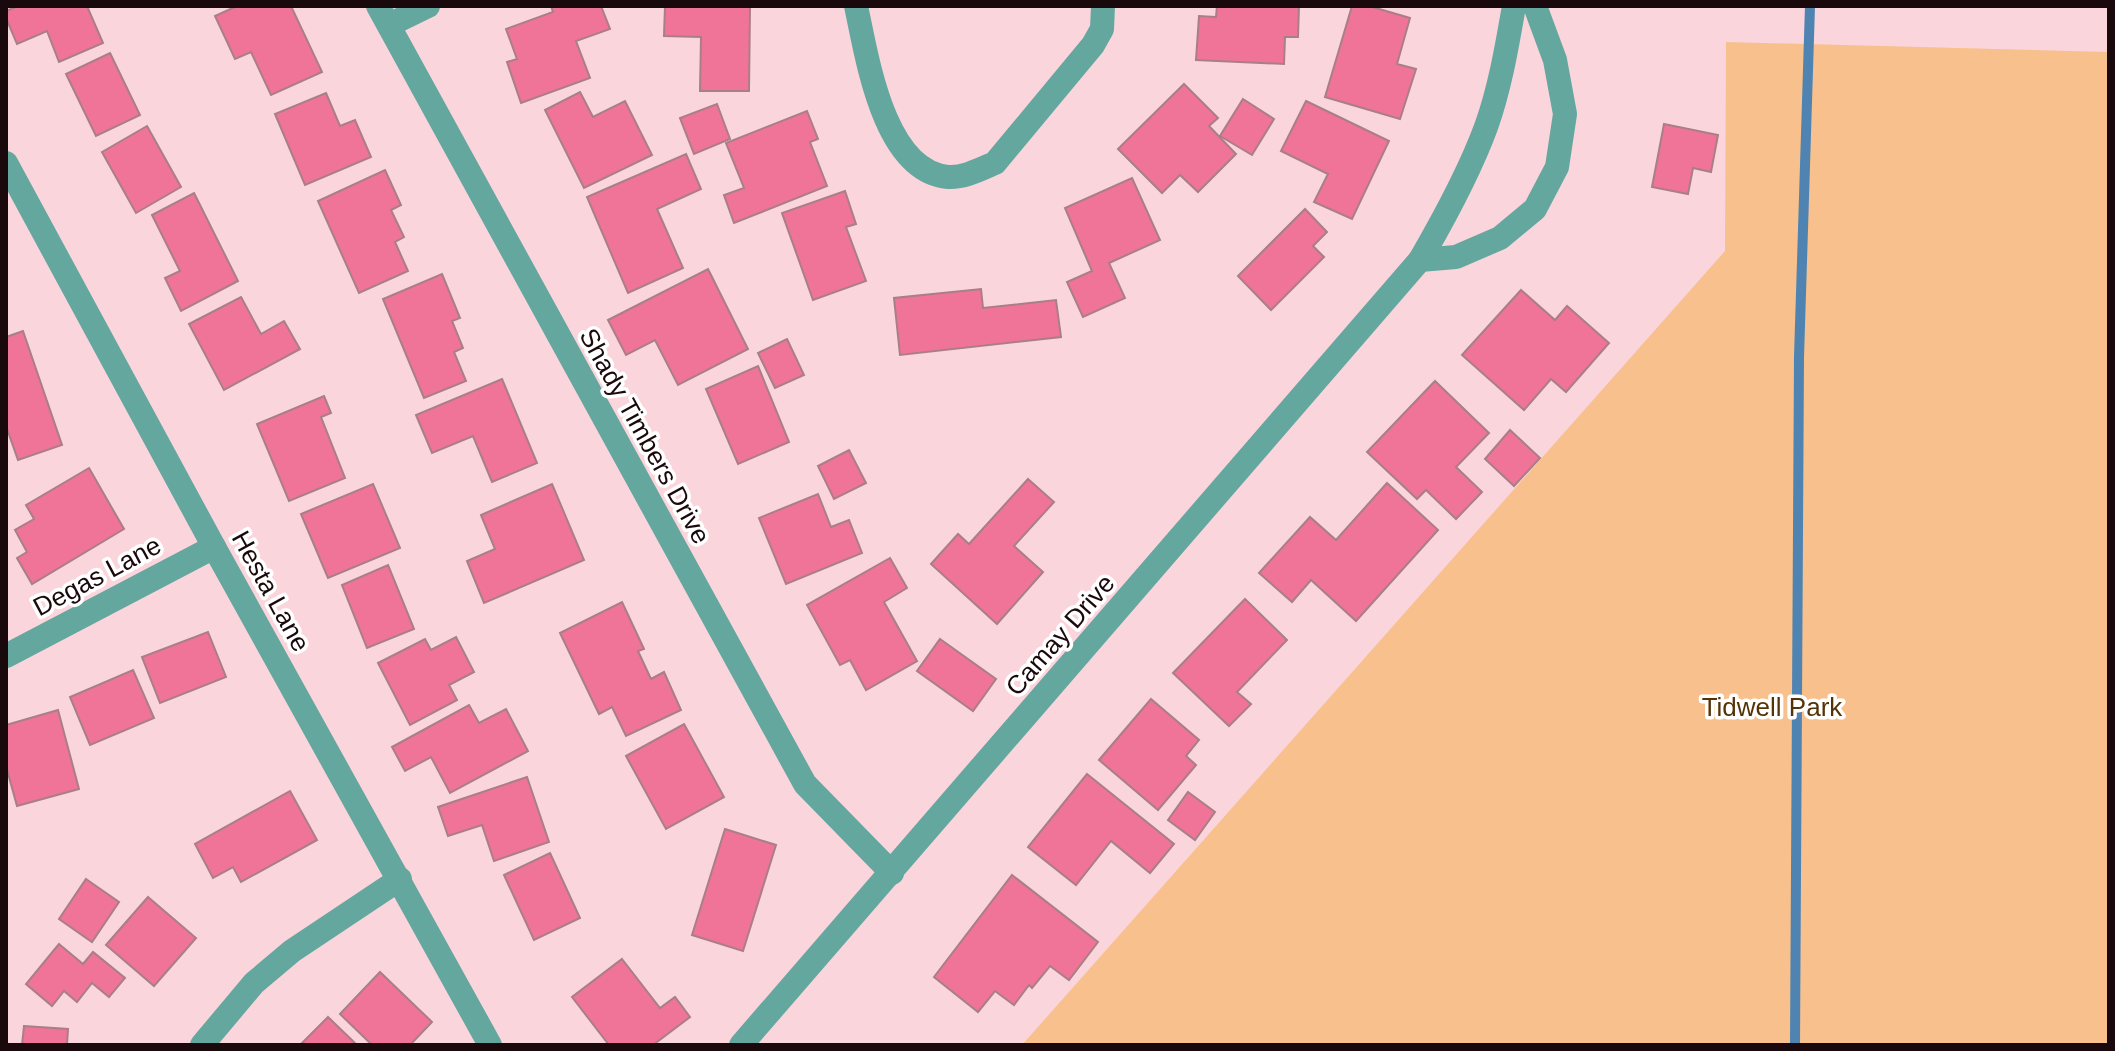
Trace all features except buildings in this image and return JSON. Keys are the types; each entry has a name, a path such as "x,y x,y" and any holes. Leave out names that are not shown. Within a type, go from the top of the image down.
{"street":[{"path":"383,16 428,6"},
{"path":"856,6 872,80 889,126 907,156 927,170 949,177 974,173 995,163 1093,45 1102,29 1103,6"},
{"name":"Camay Drive","path":"741,1045 1420,260 1450,207 1486,126 1505,58 1514,6"},
{"path":"1420,260 1456,257 1500,238 1535,209 1557,167 1565,114 1555,60 1535,6"},
{"name":"Shady Timbers Drive","path":"383,16 805,784 892,873"},
{"name":"Hesta Lane","path":"6,163 490,1045"},
{"name":"Degas Lane","path":"6,656 214,547"},
{"path":"202,1045 254,983 292,951 400,879"}],"green space":[{"name":"Tidwell Park","path":"1726,42 2109,52 2109,1045 1022,1045 1725,251"}],"waterway":[{"path":"1795,1045 1799,357 1810,6"}]}
